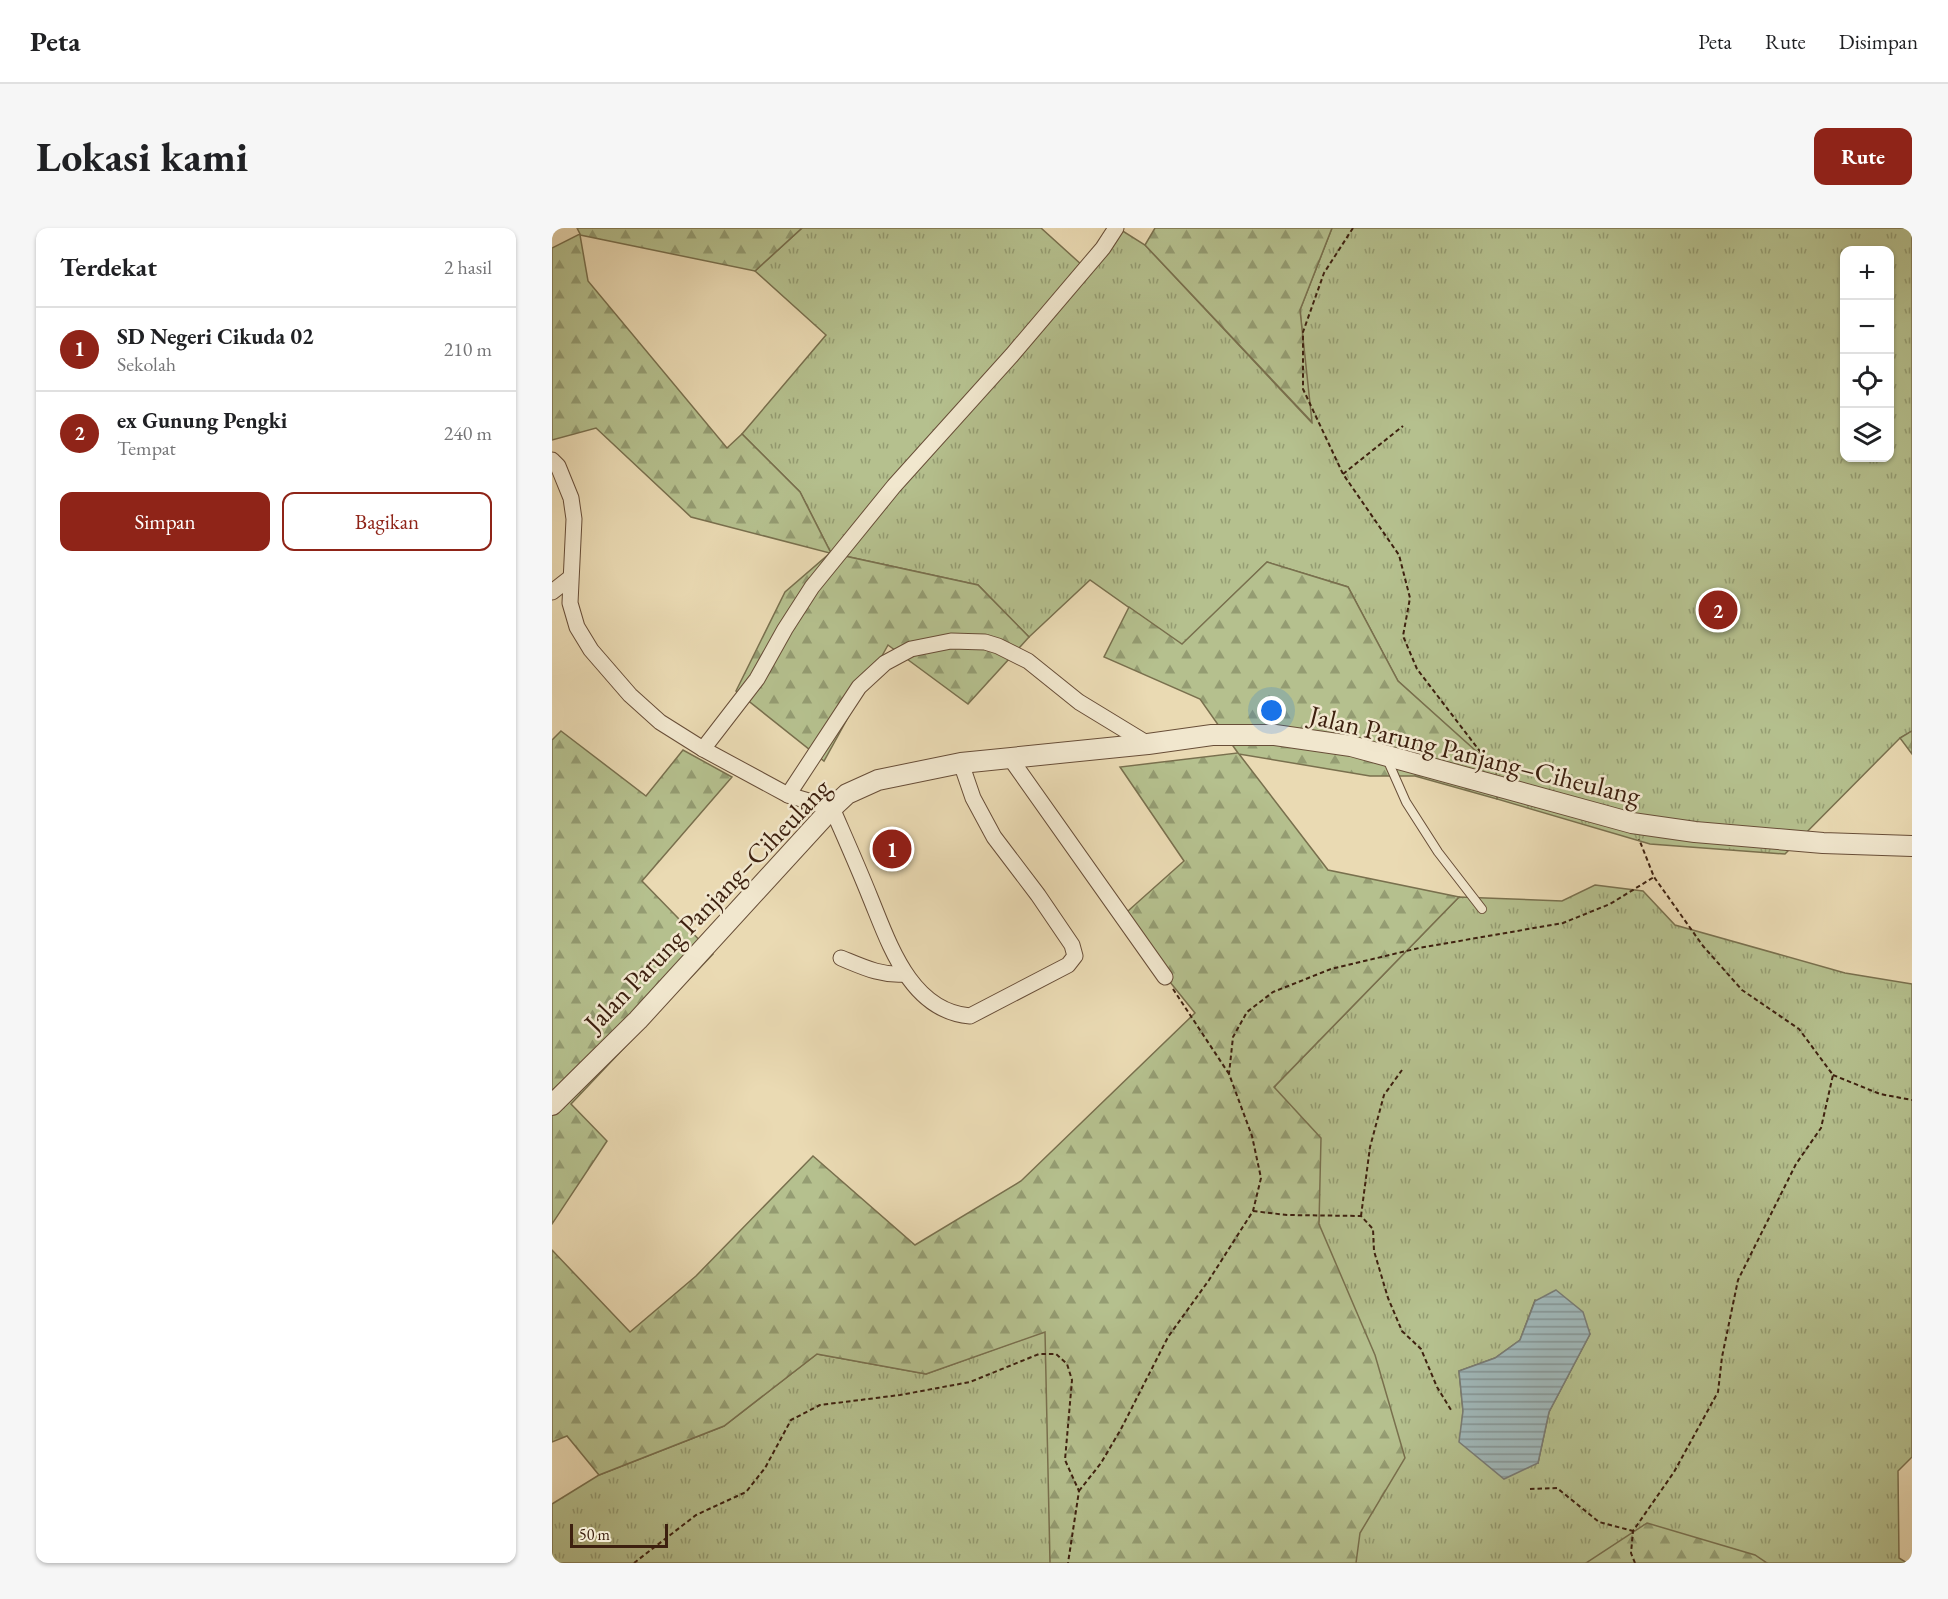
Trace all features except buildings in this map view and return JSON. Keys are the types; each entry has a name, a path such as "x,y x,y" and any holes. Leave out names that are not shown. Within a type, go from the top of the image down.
{"street":[{"path":"703,749 757,679 785,628 812,587 894,486 1012,355 1103,248 1116,228"},
{"path":"552,460 558,466 571,498 574,519 570,603 577,627 591,650 637,702 660,722 703,749 788,795 832,808 887,940 905,974 927,998 960,1015 970,1016 1068,965 1075,956 1072,945 1055,920 994,837 973,798 961,763"},
{"path":"552,592 570,578"},
{"path":"788,795 860,687 885,663 911,649 951,641 985,642 1028,661 1079,702 1148,744"},
{"name":"Jalan Parung Panjang–Ciheulang","path":"552,1105 638,1020 847,794 878,780 961,763 1148,744 1212,735 1275,735 1351,746 1632,823 1695,832 1812,842 1912,846"},
{"path":"1010,758 1165,977"},
{"path":"841,958 873,971 891,975 905,974"}],"lane":[{"path":"1385,755 1406,802 1438,852 1482,909"}],"path":[{"path":"1353,228 1324,273 1303,332 1303,389 1343,474 1399,555 1410,598 1403,636 1417,669 1496,769"},
{"path":"1343,474 1403,426"},
{"path":"1632,823 1654,877 1703,946 1742,990 1799,1029 1833,1075 1880,1094 1912,1100"},
{"path":"1229,1074 1233,1037 1247,1012 1273,992 1332,969 1375,958 1563,922 1610,904 1654,877"},
{"path":"1068,1563 1079,1491 1101,1463 1121,1429 1168,1337 1209,1280 1253,1211 1261,1178 1252,1136 1229,1074 1165,977"},
{"path":"1361,1216 1370,1147 1384,1095 1402,1070"},
{"path":"1635,1563 1631,1553 1633,1531 1674,1472 1718,1392 1722,1357 1738,1280 1796,1164 1821,1128 1833,1075"},
{"path":"1253,1211 1287,1215 1361,1216 1373,1229 1374,1251 1388,1298 1402,1331 1421,1349 1437,1387 1451,1410"},
{"path":"634,1563 696,1515 746,1492 765,1468 791,1420 820,1405 900,1395 970,1382 1039,1354 1056,1354 1066,1364 1072,1380 1065,1460 1079,1491"},
{"path":"1530,1489 1557,1488 1599,1522 1633,1531"}],"green space":[{"path":"577,228 802,228 755,271 580,235 588,281 727,448 742,434 800,492 831,553 978,585 1029,637 968,704 888,645 824,761 736,691 785,592 830,553 691,517 596,428 552,440 552,248 580,234"},
{"path":"802,228 1041,228 1083,266 1118,228 1145,245 1311,422 1300,310 1332,228 1912,228 1912,731 1900,738 1785,854 1650,844 1497,799 1495,769 1398,681 1348,587 1267,562 1182,645 1090,580 1029,637 978,585 831,553 800,492 742,434 826,335 755,271"},
{"path":"1155,228 1332,228 1300,310 1312,422 1145,245"},
{"path":"1267,562 1348,587 1398,681 1496,769 1497,799 1415,776 1370,776 1239,754 1328,870 1459,897 1274,1087 1321,1138 1319,1224 1375,1355 1405,1458 1360,1533 1356,1563 1050,1563 1045,1332 926,1374 817,1354 724,1426 599,1475 567,1436 552,1442 552,1250 630,1332 696,1276 813,1156 915,1245 1021,1181 1195,1013 1119,919 1184,861 1120,767 1238,753 1200,699 1104,657 1129,607 1182,644"},
{"path":"561,731 646,796 683,750 732,777 642,881 713,954 571,1104 607,1141 552,1224 552,740"},
{"path":"1912,731 1912,754 1900,738"},
{"path":"1595,885 1643,891 1675,925 1845,973 1912,984 1912,1457 1898,1471 1899,1558 1907,1563 552,1563 552,1504 599,1475 724,1426 817,1354 926,1374 1141,1297 1276,1085 1459,897 1562,901","holes":["1535,1300 1590,1334 1549,1412 1538,1463 1460,1442 1463,1411 1459,1371 1495,1358 1520,1340"]},
{"path":"1647,1523 1755,1555 1767,1563 1586,1563"}],"water":[{"path":"1556,1290 1583,1312 1590,1334 1549,1412 1538,1463 1504,1479 1459,1442 1463,1411 1459,1371 1495,1358 1520,1340 1535,1301"}],"place":[{"name":"ex Gunung Pengki","path":"1718,610"},
{"name":"SD Negeri Cikuda 02","path":"892,849"}]}
